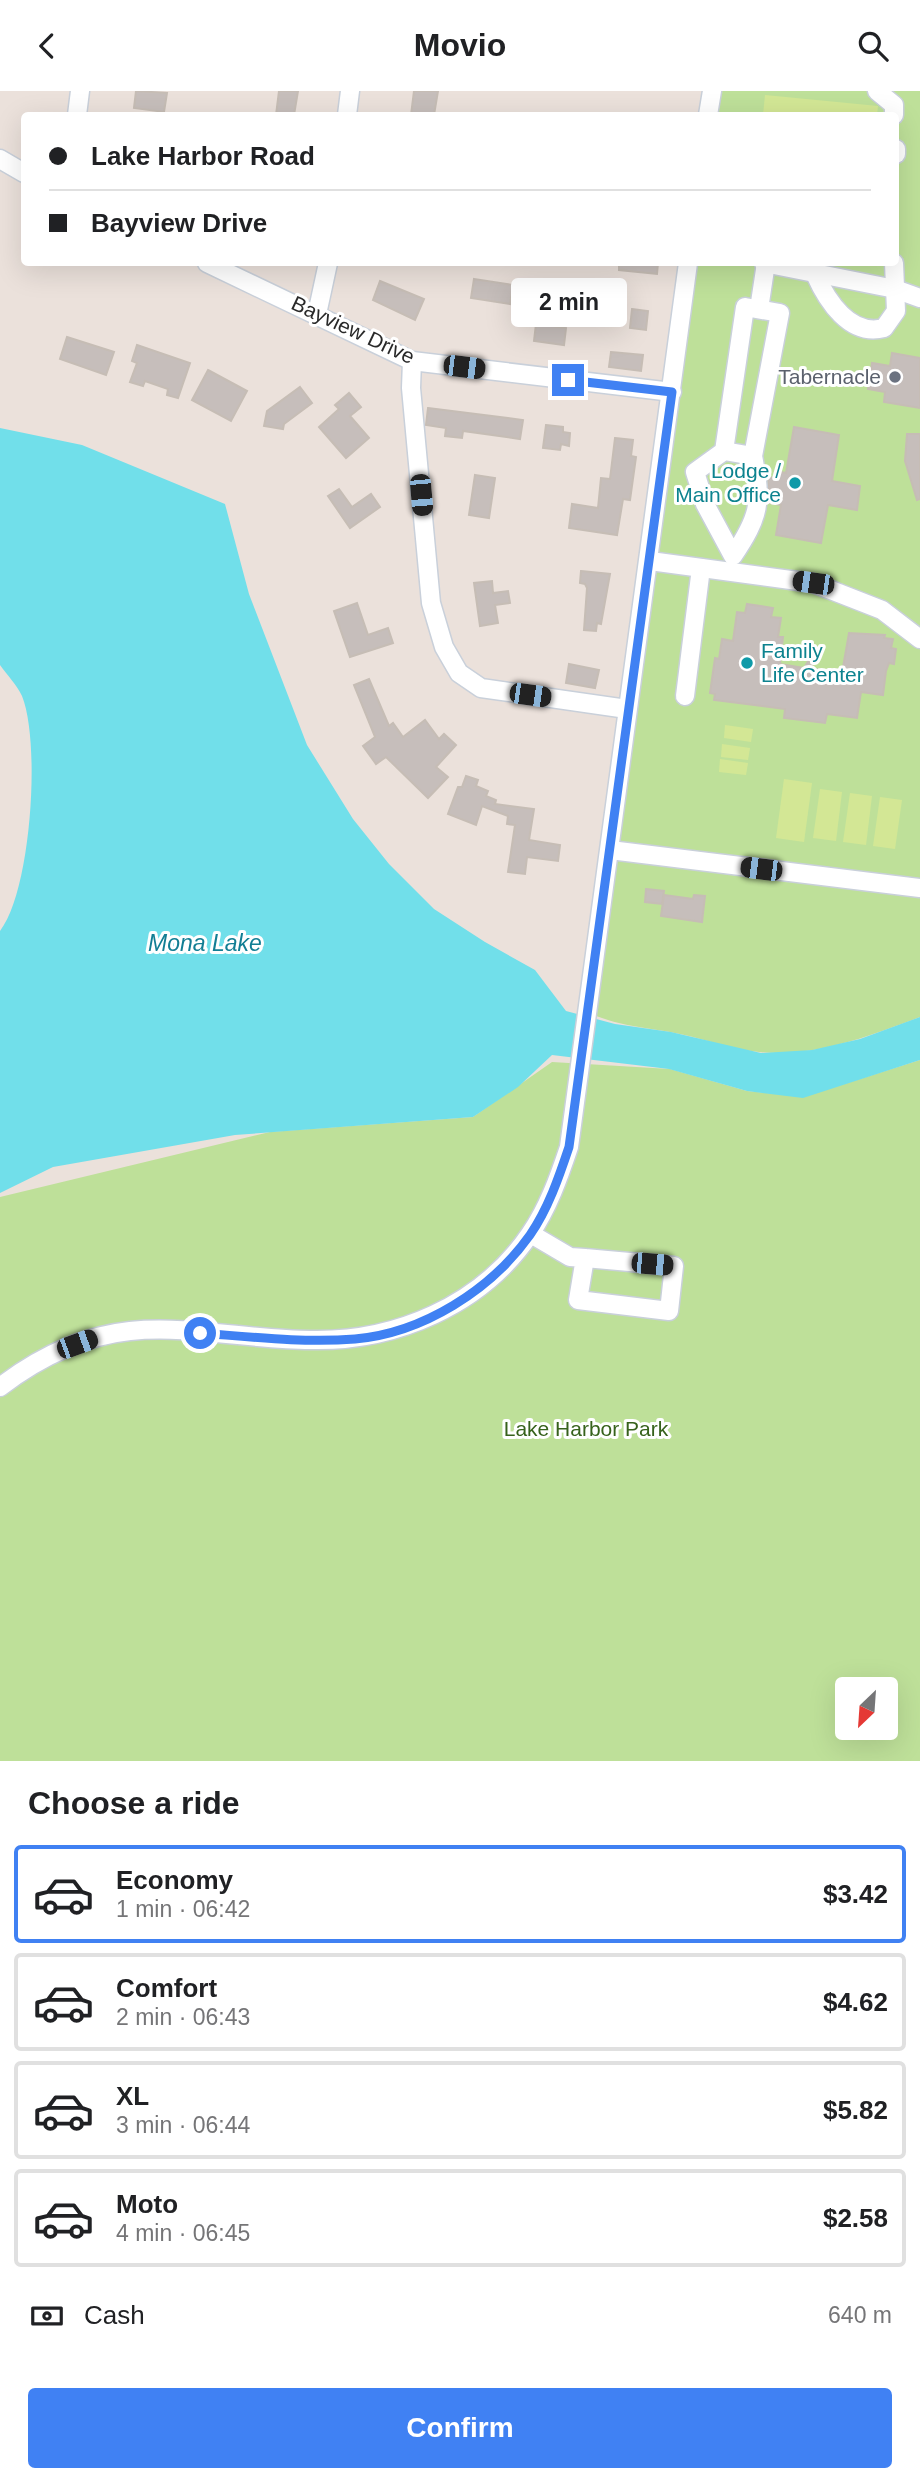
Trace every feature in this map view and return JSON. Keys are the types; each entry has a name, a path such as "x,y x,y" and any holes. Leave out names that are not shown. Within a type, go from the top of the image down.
{"street":[{"path":"77,112 80,91"},
{"path":"347,112 350,91"},
{"path":"708,112 712,91"},
{"path":"877,91 894,105 894,112"},
{"path":"0,159 21,171"},
{"name":"Bayview Drive","path":"214,266 412,361 672,392"},
{"path":"317,314 327,266"},
{"path":"0,1387 26,1367 59,1351 96,1338 131,1331 311,1341 358,1339 408,1327 459,1302 488,1280 531,1234 555,1188 569,1147 688,266"},
{"path":"760,309 765,266"},
{"path":"779,266 895,289 920,298"},
{"path":"815,274 823,292 842,315 865,331 884,328 896,311 894,266"},
{"path":"724,451 745,307 780,313 754,456 760,491 753,527 732,564"},
{"path":"412,361 411,388 431,603 444,647 459,673 481,688 627,709"},
{"path":"732,564 705,504 695,472 724,451 754,456"},
{"path":"650,561 701,568 732,564 813,583 882,610 920,639"},
{"path":"685,696 701,568"},
{"path":"610,850 920,888"},
{"path":"531,1234 570,1257 585,1258 674,1266 669,1311 579,1300 585,1258"}],"green space":[{"path":"712,91 920,91 920,1017 841,1044 800,1052 759,1052 725,1046 681,1034 618,1023 587,1012 688,266 899,266 899,112 708,112"},
{"path":"765,95 878,106 877,112 763,112"},
{"path":"725,725 753,729 751,742 724,738"},
{"path":"722,744 750,748 748,760 721,757"},
{"path":"720,759 748,763 746,775 719,772"},
{"path":"784,779 812,783 804,842 776,838"},
{"path":"820,789 842,792 836,841 813,838"},
{"path":"850,793 872,796 866,845 843,842"},
{"path":"880,797 902,800 895,849 873,846"},
{"name":"Lake Harbor Park","path":"920,1060 920,1761 0,1761 0,1197 270,1132 473,1117 552,1062 670,1069 747,1091 803,1097"}],"water":[{"name":"Mona Lake","path":"0,428 82,445 225,504 249,594 307,745 353,819 389,864 434,909 535,970 566,1011 615,1024 671,1032 761,1053 812,1050 860,1039 920,1017 920,1060 803,1098 747,1091 669,1069 552,1055 518,1087 473,1117 235,1135 53,1167 0,1193 0,931 11,912 26,852 32,781 28,718 22,696 0,665"}],"building":[{"path":"136,91 167,93 164,112 134,108"},
{"path":"279,91 298,91 294,112 276,112"},
{"path":"414,91 438,91 434,112 411,112"},
{"path":"619,266 658,266 657,274 619,270"},
{"path":"474,279 513,285 510,304 471,298"},
{"path":"380,281 424,299 415,320 373,300"},
{"path":"632,309 648,311 646,330 630,328"},
{"path":"536,324 566,328 564,345 534,341"},
{"path":"67,337 114,352 106,375 60,359"},
{"path":"137,345 190,363 178,398 167,395 168,389 145,381 143,386 130,382 137,363 132,361"},
{"path":"611,352 643,355 641,371 609,367"},
{"name":"Tabernacle","path":"892,353 920,358 920,408 884,402 885,392 868,389 872,363 890,366"},
{"path":"208,370 247,391 231,421 192,400"},
{"path":"300,387 312,403 284,424 283,429 264,426 267,411"},
{"path":"349,393 361,407 350,416 369,438 346,458 319,427 339,409 335,405"},
{"path":"428,408 523,420 520,439 463,431 462,438 445,436 446,428 426,425"},
{"path":"546,425 563,427 563,432 570,433 569,446 561,444 560,450 543,448"},
{"name":"Lodge / Main Office","path":"794,427 839,435 832,481 860,486 857,510 828,505 821,543 776,535 781,505 769,503 768,477 774,478 775,471 786,473"},
{"path":"907,434 920,434 920,499 917,500 905,461"},
{"path":"615,438 633,440 631,456 636,457 630,500 623,499 617,535 569,528 572,504 598,508 601,478 610,479"},
{"path":"475,475 495,478 489,518 469,515"},
{"path":"339,489 352,507 371,494 380,507 350,528 328,496"},
{"path":"581,571 610,574 601,624 597,623 596,631 584,630 587,588 580,583"},
{"path":"492,581 493,593 508,591 510,603 495,605 498,623 480,626 474,583"},
{"path":"357,603 368,635 388,628 393,643 350,657 334,611"},
{"name":"Family Life Center","path":"747,604 773,608 771,617 781,618 778,637 783,637 780,664 804,668 809,660 814,669 842,673 849,633 885,635 884,638 893,639 891,648 896,649 894,664 889,663 886,671 883,695 861,692 857,718 827,714 825,723 784,718 785,709 714,700 715,694 710,693 715,658 719,659 722,639 733,641 737,612 745,613"},
{"path":"569,664 599,670 595,688 566,683"},
{"path":"369,679 389,726 393,723 403,737 425,720 439,739 444,734 456,745 436,767 448,777 428,798 386,757 376,764 363,746 375,737 354,685"},
{"path":"466,776 478,780 476,786 488,791 486,796 496,800 495,804 534,809 529,840 560,845 558,861 527,857 525,874 508,872 515,825 507,824 508,816 482,806 476,825 448,814 458,787 462,787"},
{"path":"646,889 664,891 662,904 645,902"},
{"path":"664,895 693,899 694,895 705,896 702,922 661,916"}],"place":[{"name":"Tabernacle","path":"895,377"},
{"name":"Lodge / Main Office","path":"795,483"},
{"name":"Family Life Center","path":"747,663"}],"route":[{"path":"200,1333 311,1341 358,1339 408,1327 459,1302 497,1273 531,1234 555,1188 569,1147 579,1079 672,392 568,380"}]}
